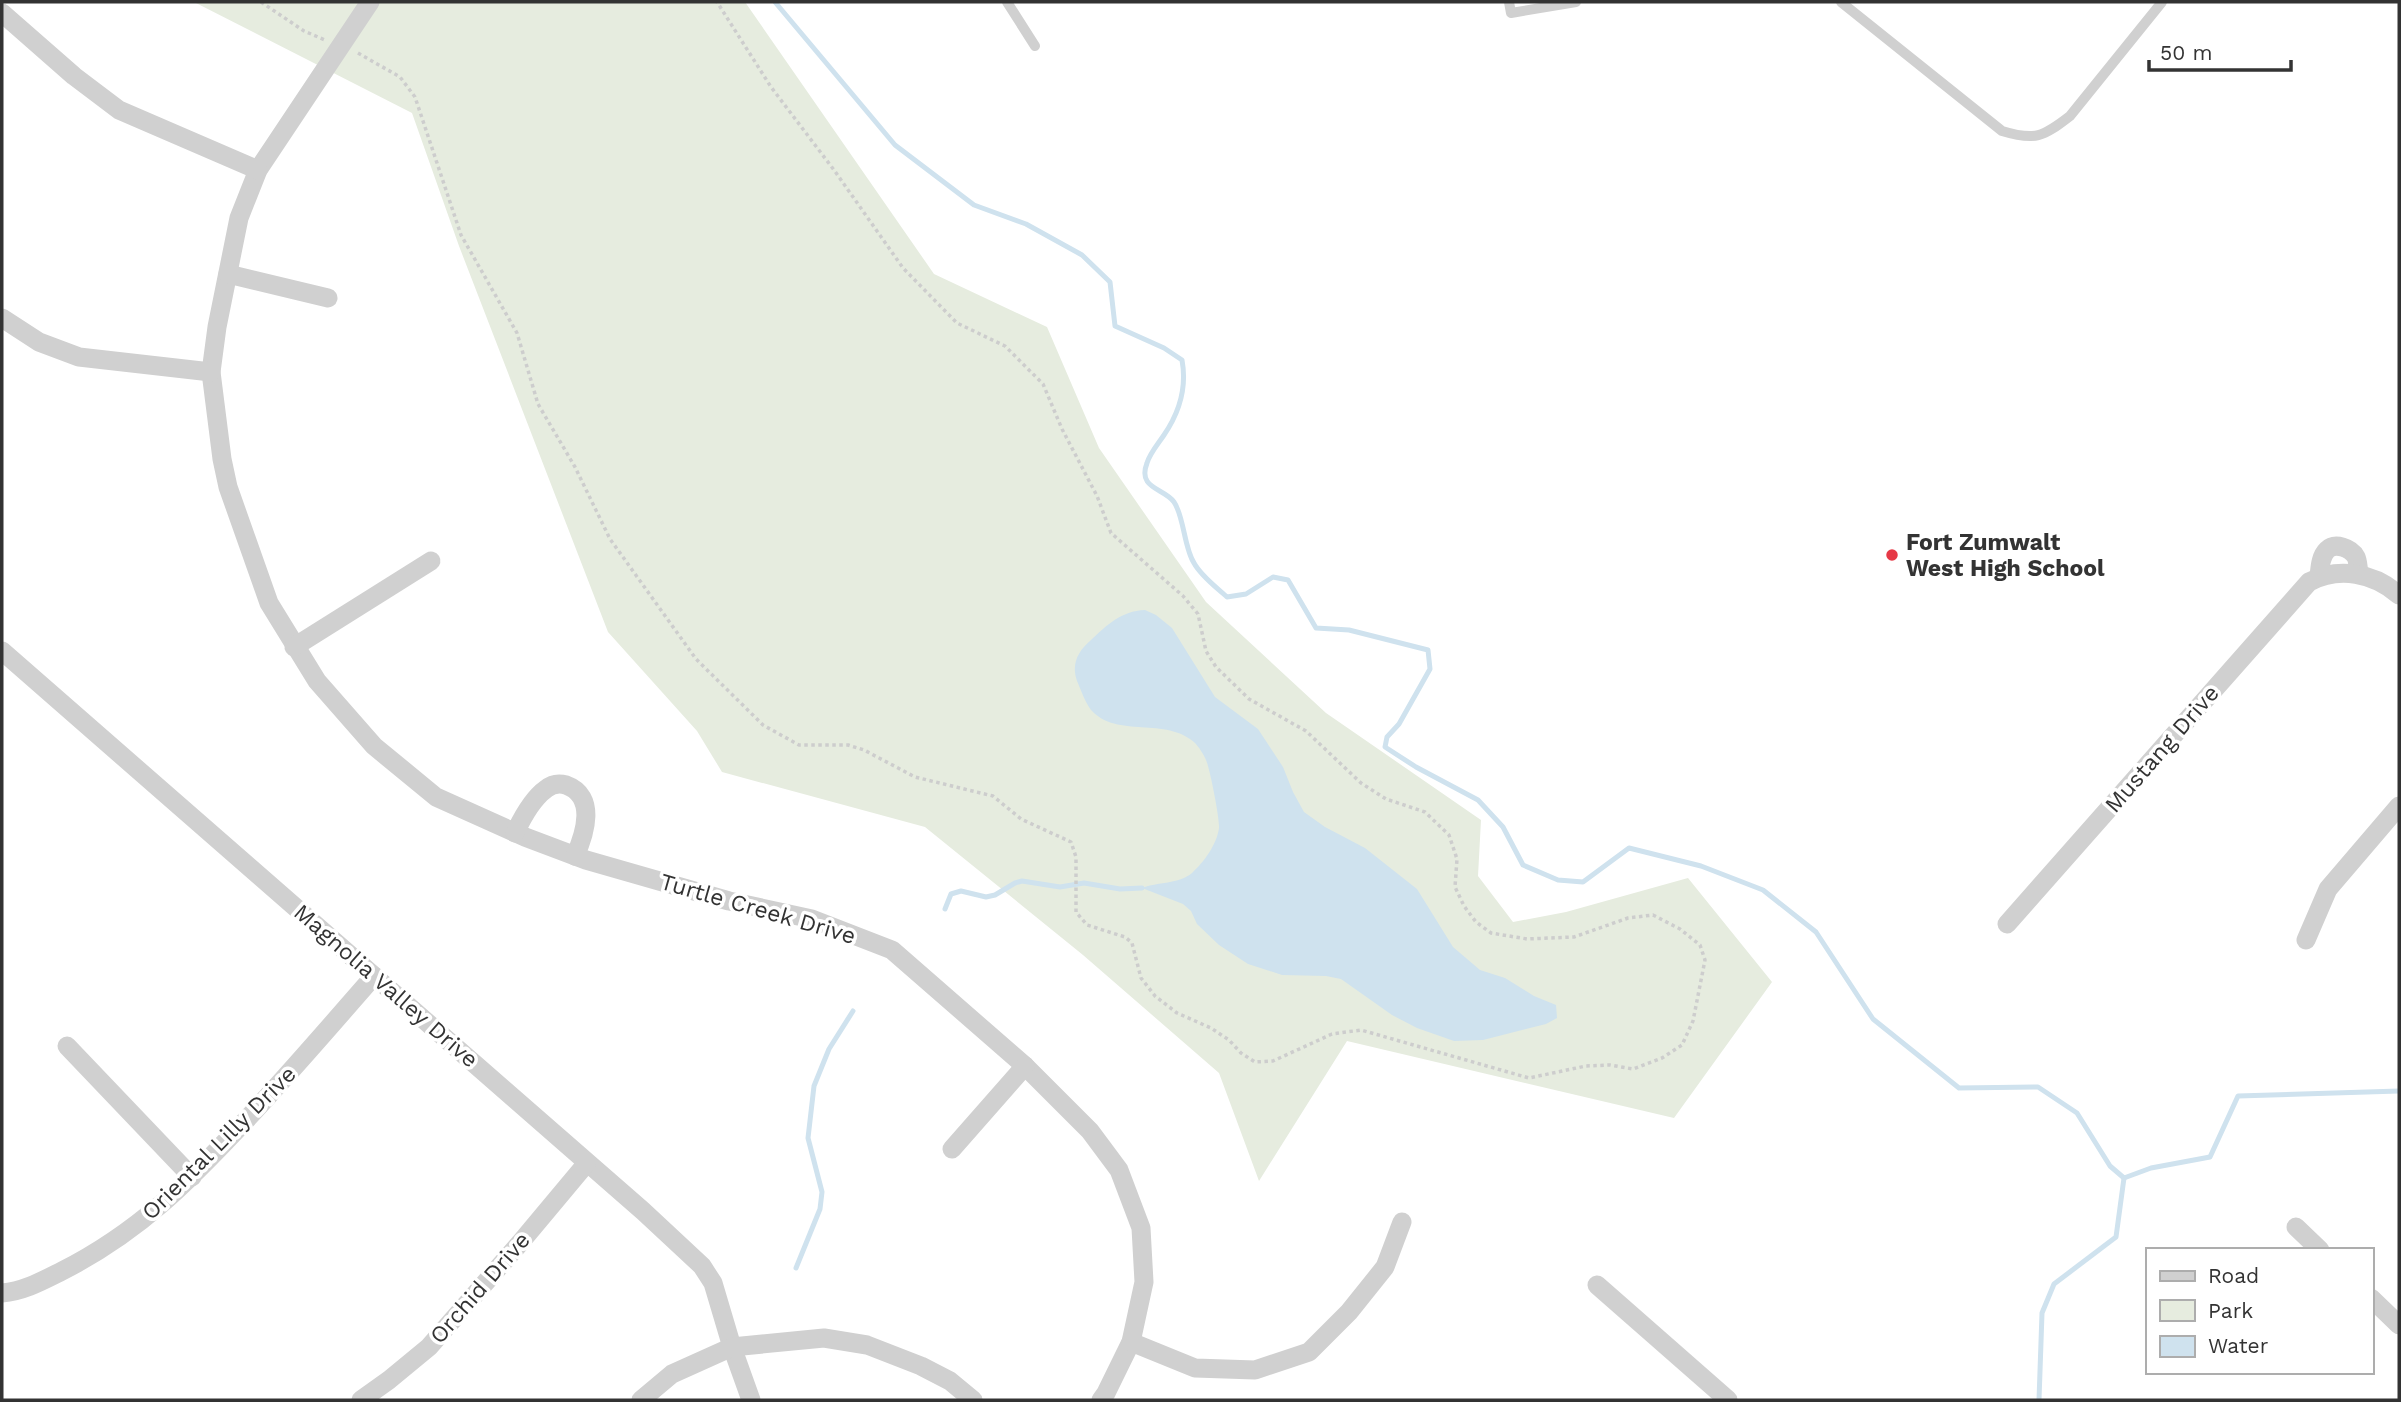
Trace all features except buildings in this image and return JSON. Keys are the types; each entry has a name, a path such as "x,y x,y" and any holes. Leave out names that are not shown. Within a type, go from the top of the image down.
{"street":[{"name":"Turtle Creek Drive","path":"370,2 258,170 239,218 217,327 211,372 228,487 269,604 317,681 374,746 436,797 515,833 575,856 729,901 812,919 892,950 1025,1066 1090,1131 1119,1170 1141,1228 1144,1282 1131,1342 1101,1400"},
{"path":"2,13 74,76 120,110 258,170"},
{"path":"228,274 328,298"},
{"path":"2,318 38,342 79,357 211,372"},
{"name":"Mustang Drive","path":"2007,924 2309,582 2319,577 2321,560 2326,551 2332,547 2351,550 2357,558 2359,573 2399,595"},
{"path":"294,647 431,561"},
{"path":"2319,577 2327,574 2359,573"},
{"name":"Magnolia Valley Drive","path":"2,651 702,1266 713,1283 721,1304 732,1347 751,1400"},
{"path":"515,833 523,815 546,788 559,783 573,788 584,800 586,810 583,840 575,856"},
{"path":"2306,940 2328,889 2399,806"},
{"name":"Oriental Lilly Drive","path":"2,1293 29,1288 83,1260 140,1223 192,1177 292,1071 374,976"},
{"path":"67,1046 192,1177"},
{"path":"953,1149 1025,1066"},
{"name":"Orchid Drive","path":"361,1400 389,1381 429,1347 586,1164"},
{"path":"1131,1342 1195,1368 1255,1370 1309,1352 1349,1311 1385,1267 1402,1222"},
{"path":"2296,1227 2318,1248"},
{"path":"1597,1285 1727,1400"},
{"path":"2373,1300 2399,1325"},
{"path":"641,1400 673,1374 732,1347 824,1338 867,1345 921,1366 973,1400"}],"lane":[{"path":"1007,2 1035,46"},
{"path":"1509,2 1511,13 1576,2"},
{"path":"1842,2 2002,131 2027,139 2053,130 2070,116 2162,2"}],"path":[{"path":"261,2 304,31 369,58 400,78 415,97 461,235 517,333 538,404 575,467 610,539 696,659 763,724 799,745 848,746 864,750 915,777 993,796 1021,818 1071,842 1076,857 1076,912 1087,925 1125,937 1132,943 1142,978 1155,996 1177,1013 1211,1028 1255,1062 1273,1061 1332,1034 1361,1030 1530,1078 1586,1066 1610,1065 1633,1069 1662,1058 1682,1045 1693,1021 1705,960 1700,945 1680,929 1653,915 1628,918 1574,937 1527,939 1491,933 1476,922 1455,887 1457,859 1449,835 1424,812 1386,799 1361,783 1306,730 1249,699 1216,667 1206,651 1198,614 1183,596 1111,533 1097,496 1062,429 1043,384 1005,346 957,323 903,268 771,87 717,2"}],"green space":[{"path":"194,2 745,2 934,274 1047,327 1099,448 1206,602 1326,713 1481,820 1478,876 1513,922 1566,912 1688,878 1772,982 1674,1118 1347,1041 1259,1181 1219,1073 1083,955 925,827 722,772 697,731 608,632 459,246 412,113"}],"water":[{"path":"1145,610 1172,628 1215,697 1258,729 1283,767 1304,812 1325,827 1365,848 1417,889 1453,947 1480,970 1505,978 1534,996 1556,1005 1557,1018 1546,1024 1483,1040 1454,1041 1417,1028 1392,1015 1341,979 1282,975 1248,964 1219,945 1197,924 1191,911 1183,904 1142,888 1187,877 1209,852 1219,828 1208,765 1195,743 1170,731 1114,724 1102,719 1089,707 1077,681 1075,663 1086,644 1115,620 1129,613"}],"waterway":[{"path":"775,2 895,145 974,205 1026,224 1082,255 1110,282 1115,326 1164,348 1182,360 1183,380 1178,409 1150,456 1145,472 1149,483 1174,502 1191,557 1205,577 1227,597 1246,594 1273,577 1288,580 1316,628 1349,630 1428,650 1430,669 1399,724 1387,737 1385,747 1478,800 1503,827 1523,865 1558,880 1583,882 1629,848 1701,866 1763,890 1816,932 1873,1019 1959,1088 2038,1087 2077,1113 2110,1166 2124,1178"},
{"path":"945,909 951,894 961,891 986,897 1022,881 1060,887 1084,883 1120,889 1142,888"},
{"path":"796,1268 820,1209 822,1192 808,1138 814,1086 829,1049 853,1011"},
{"path":"2124,1178 2151,1168 2210,1157 2238,1096 2399,1091"},
{"path":"2039,1400 2042,1313 2054,1284 2116,1237 2124,1178"}],"place":[{"name":"Fort Zumwalt West High School","path":"1892,555"}]}
